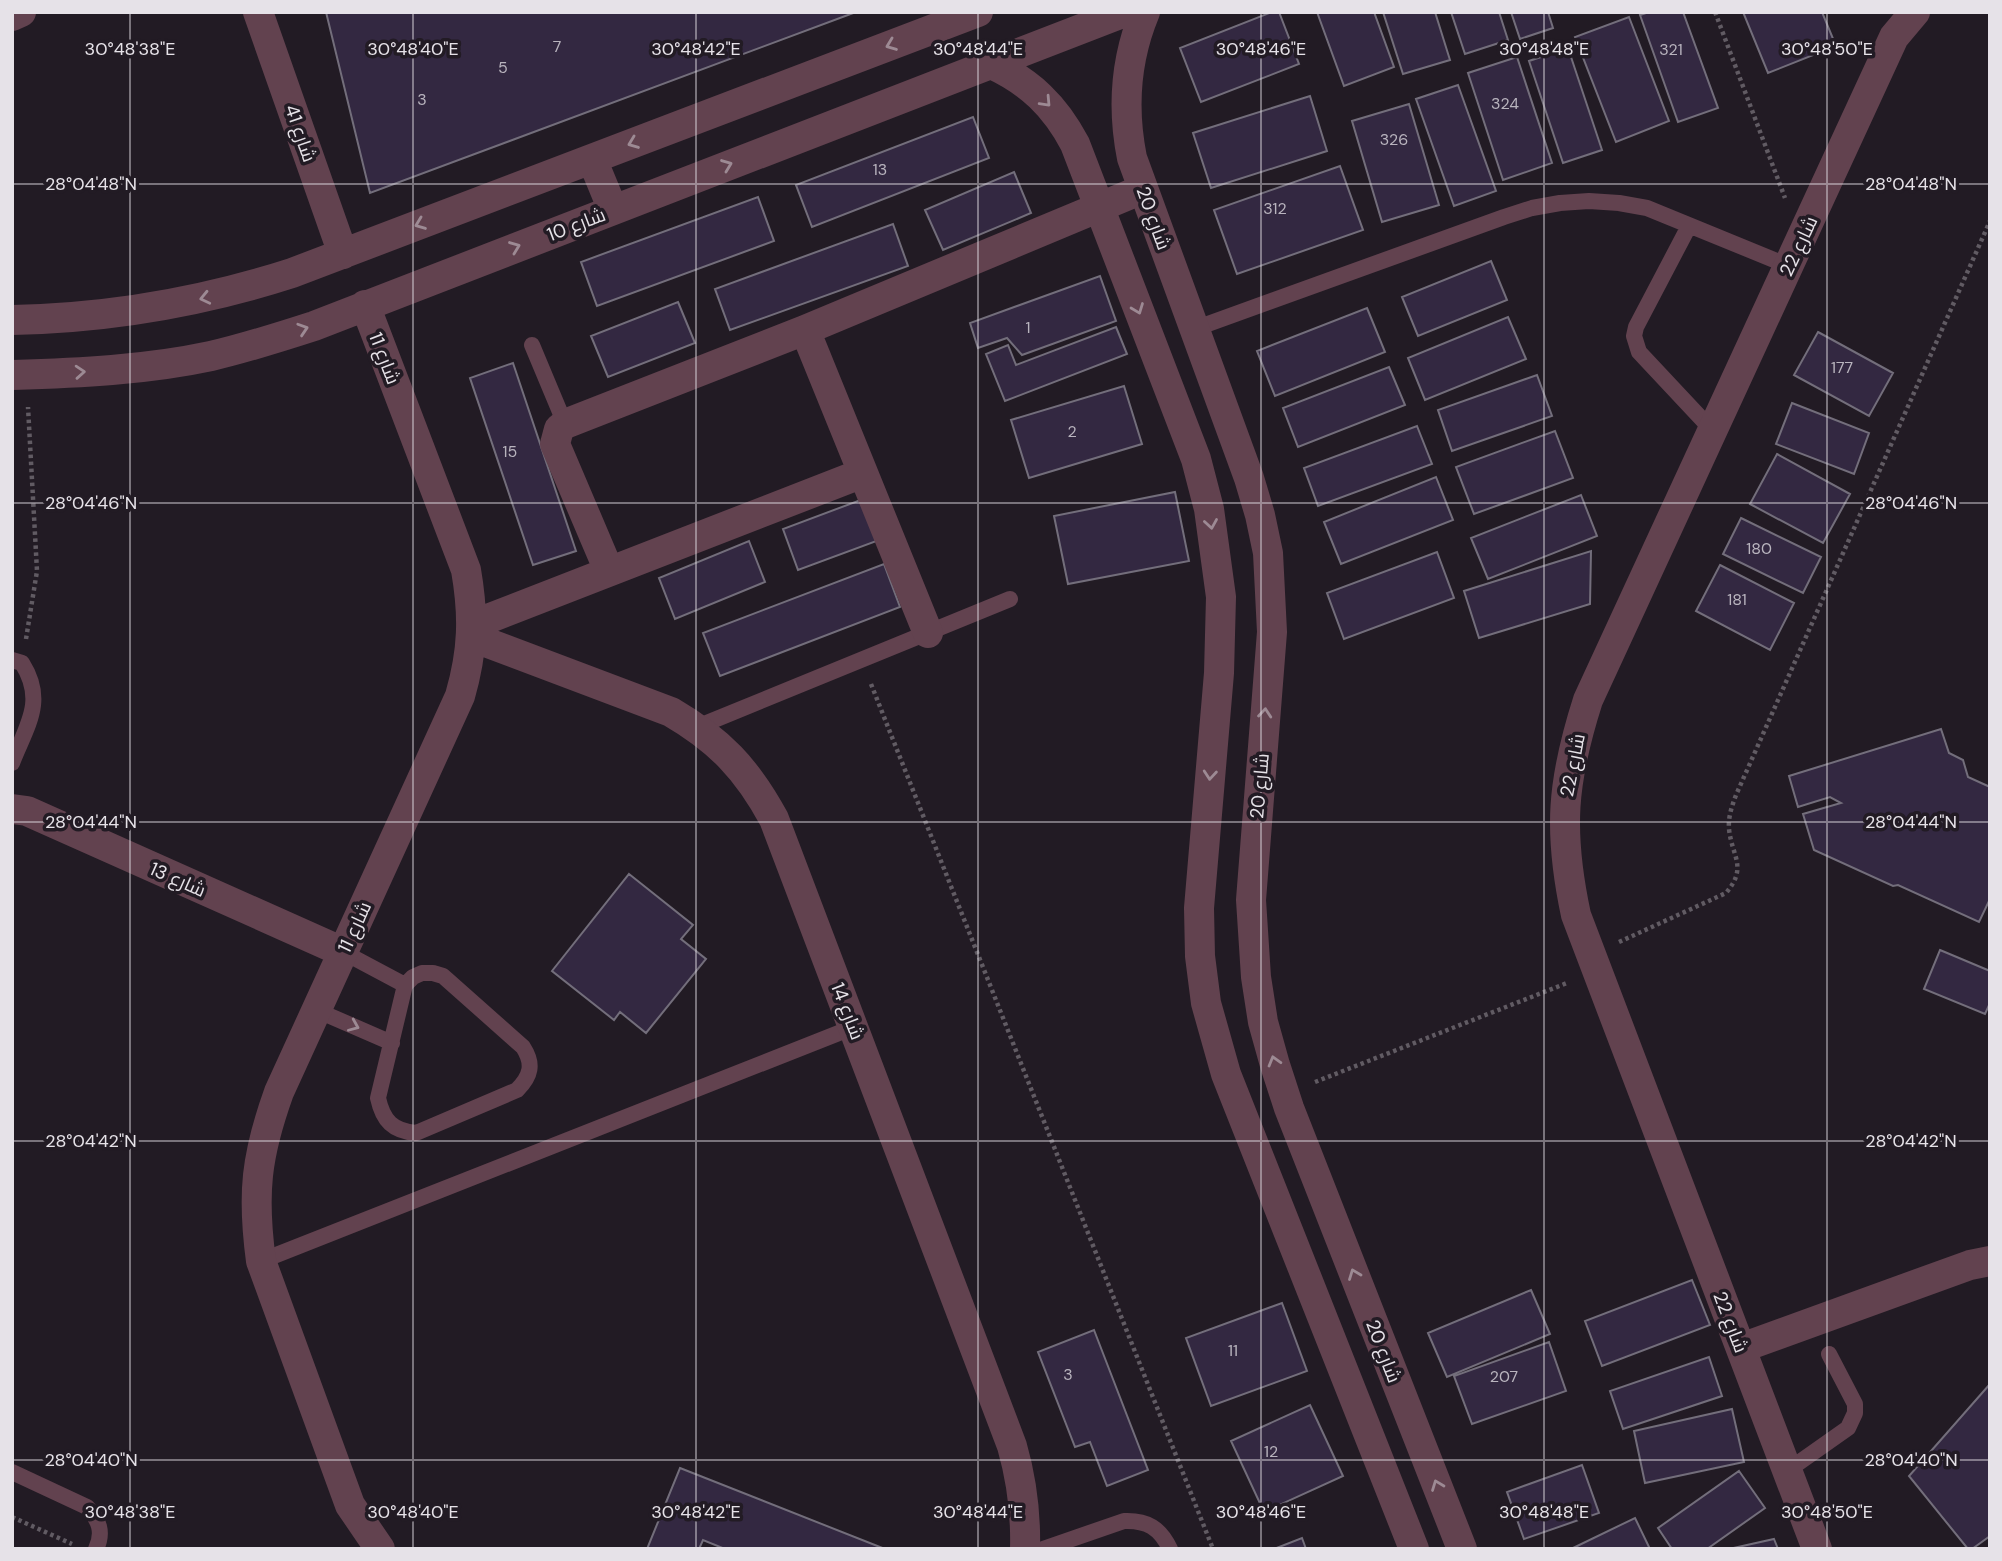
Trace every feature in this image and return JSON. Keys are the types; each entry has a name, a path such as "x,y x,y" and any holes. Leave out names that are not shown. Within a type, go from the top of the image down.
{"street":[{"path":"12,16 21,12"},
{"name":"شارع 41","path":"258,12 343,254"},
{"path":"12,320 79,317 187,303 240,290 343,254 978,12"},
{"name":"شارع 10","path":"19,375 156,365 210,356 314,326 1125,12"},
{"name":"شارع 20","path":"1145,12 1127,76 1125,104 1132,158 1249,478 1268,554 1272,632 1252,861 1252,939 1264,1022 1284,1094 1462,1549"},
{"name":"شارع 22","path":"1817,1549 1593,964 1576,915 1566,872 1563,828 1566,784 1575,741 1588,700 1894,37 1915,12"},
{"path":"991,64 1013,74 1032,88 1057,114 1074,144 1196,459 1209,509 1221,597 1221,635 1199,908 1200,956 1206,1003 1226,1074 1414,1549"},
{"path":"592,159 613,209"},
{"path":"609,571 555,444 555,436 565,424 805,330 1143,189"},
{"name":"شارع 11","path":"365,305 466,569 472,631 468,667 460,696 279,1092 264,1133 257,1175 256,1219 261,1261 351,1505 380,1549"},
{"path":"805,330 928,633"},
{"path":"472,631 609,571 863,473"},
{"name":"شارع 14","path":"472,631 671,712 697,727 721,746 760,792 774,819 1012,1446 1022,1481 1026,1516 1025,1549"},
{"name":"شارع 13","path":"12,809 27,811 343,953"},
{"path":"1741,1348 1970,1265 1990,1261"}],"lane":[{"path":"1194,329 1532,208 1560,203 1589,201 1647,208 1689,226 1795,253"},
{"path":"1689,226 1636,327 1634,336 1639,352 1713,430"},
{"path":"532,345 565,424"},
{"path":"697,727 1010,599"},
{"path":"12,763 34,708 33,685 17,662"},
{"path":"343,953 405,985"},
{"path":"422,973 443,976 523,1047 529,1056 531,1069 527,1080 517,1090 416,1133 402,1132 389,1125 381,1113 379,1098 392,1043 405,985 422,973"},
{"path":"316,1010 392,1043"},
{"path":"261,1261 854,1027"},
{"path":"1787,1471 1848,1428 1853,1421 1855,1404 1829,1354"},
{"path":"12,1472 87,1507 100,1527 100,1539 96,1549"},
{"path":"1043,1549 1066,1545 1125,1521 1147,1523 1157,1529 1170,1549"}],"path":[{"path":"1715,12 1795,253"},
{"path":"1284,1094 1593,964 1726,893 1733,885 1739,868 1730,830 1730,815 1735,795 1990,221"},
{"path":"17,662 37,571 19,375"},
{"path":"862,660 1213,1549"},
{"path":"12,1517 82,1549"}],"building":[{"path":"326,12 856,12 370,193"},
{"path":"1272,12 1279,12 1299,64 1201,102 1180,48"},
{"path":"1317,12 1374,12 1394,67 1344,86"},
{"path":"1383,12 1435,12 1450,60 1403,74"},
{"path":"1451,12 1499,12 1508,40 1465,54"},
{"path":"1511,12 1548,12 1553,28 1520,39"},
{"path":"1649,12 1683,12 1718,108 1678,122 1640,15"},
{"path":"1743,12 1822,12 1836,46 1768,73"},
{"path":"1629,17 1669,121 1616,142 1575,37"},
{"path":"1568,48 1602,150 1563,163 1529,61"},
{"path":"1517,57 1552,163 1503,180 1468,73"},
{"path":"1458,85 1496,191 1454,206 1416,99"},
{"path":"1310,96 1327,151 1211,188 1193,133"},
{"path":"1409,104 1439,205 1382,222 1352,121"},
{"path":"973,117 989,158 812,227 796,185"},
{"path":"1340,166 1363,230 1237,274 1214,210"},
{"path":"1014,172 1031,213 943,250 925,210"},
{"path":"758,197 774,241 597,306 581,262"},
{"path":"893,224 908,266 730,330 715,289"},
{"path":"1491,261 1507,300 1418,336 1402,297"},
{"path":"1100,276 1116,321 1022,355 1007,338 978,348 970,323"},
{"path":"678,302 695,343 608,377 591,336"},
{"path":"1367,308 1385,352 1275,396 1257,351"},
{"path":"1508,317 1526,359 1425,400 1408,358"},
{"path":"1116,327 1127,354 1005,401 986,354 1008,345 1016,365"},
{"path":"1818,332 1893,373 1869,416 1794,375"},
{"path":"513,363 576,551 533,565 470,378"},
{"path":"1389,367 1405,405 1298,447 1283,408"},
{"path":"1537,375 1552,416 1452,451 1438,410"},
{"path":"1124,386 1142,444 1029,478 1011,420"},
{"path":"1792,403 1869,433 1854,474 1776,444"},
{"path":"1417,426 1432,464 1318,506 1304,468"},
{"path":"1555,431 1573,478 1474,514 1456,467"},
{"path":"1777,454 1850,494 1823,543 1750,504"},
{"path":"1436,477 1453,520 1341,564 1324,522"},
{"path":"1175,492 1189,561 1068,584 1054,516"},
{"path":"1581,495 1597,536 1488,579 1471,538"},
{"path":"866,498 882,539 798,570 783,529"},
{"path":"1741,518 1821,557 1803,593 1723,554"},
{"path":"749,541 765,582 675,619 659,578"},
{"path":"1591,551 1590,604 1479,638 1464,591"},
{"path":"1437,552 1454,598 1344,639 1327,593"},
{"path":"884,564 900,607 720,676 703,633"},
{"path":"1720,565 1794,603 1770,650 1696,611"},
{"path":"1941,729 1949,753 1963,760 1968,777 1990,787 1990,899 1979,922 1814,850 1803,814 1841,803 1830,797 1798,807 1789,776"},
{"path":"629,874 693,925 681,939 706,959 646,1033 620,1012 614,1020 552,971"},
{"path":"1940,950 1990,971 1990,1003 1985,1014 1924,989"},
{"path":"1692,1280 1710,1325 1602,1366 1585,1321"},
{"path":"1531,1290 1550,1334 1447,1377 1428,1333"},
{"path":"1282,1303 1307,1371 1211,1406 1186,1338"},
{"path":"1094,1330 1148,1470 1107,1486 1090,1442 1075,1447 1038,1352"},
{"path":"1549,1342 1566,1391 1472,1424 1454,1376"},
{"path":"1709,1357 1722,1396 1623,1429 1610,1391"},
{"path":"1990,1384 1990,1536 1968,1549 1909,1476"},
{"path":"1310,1405 1343,1476 1264,1512 1231,1441"},
{"path":"1732,1409 1744,1462 1645,1483 1634,1431"},
{"path":"1582,1465 1599,1513 1524,1539 1507,1492"},
{"path":"680,1468 885,1549 725,1549 703,1540 699,1549 647,1549"},
{"path":"1739,1471 1765,1508 1707,1549 1672,1549 1658,1528"},
{"path":"1635,1518 1650,1549 1571,1549"},
{"path":"1302,1538 1306,1549 1274,1549"},
{"path":"1774,1539 1778,1549 1729,1549"}]}
